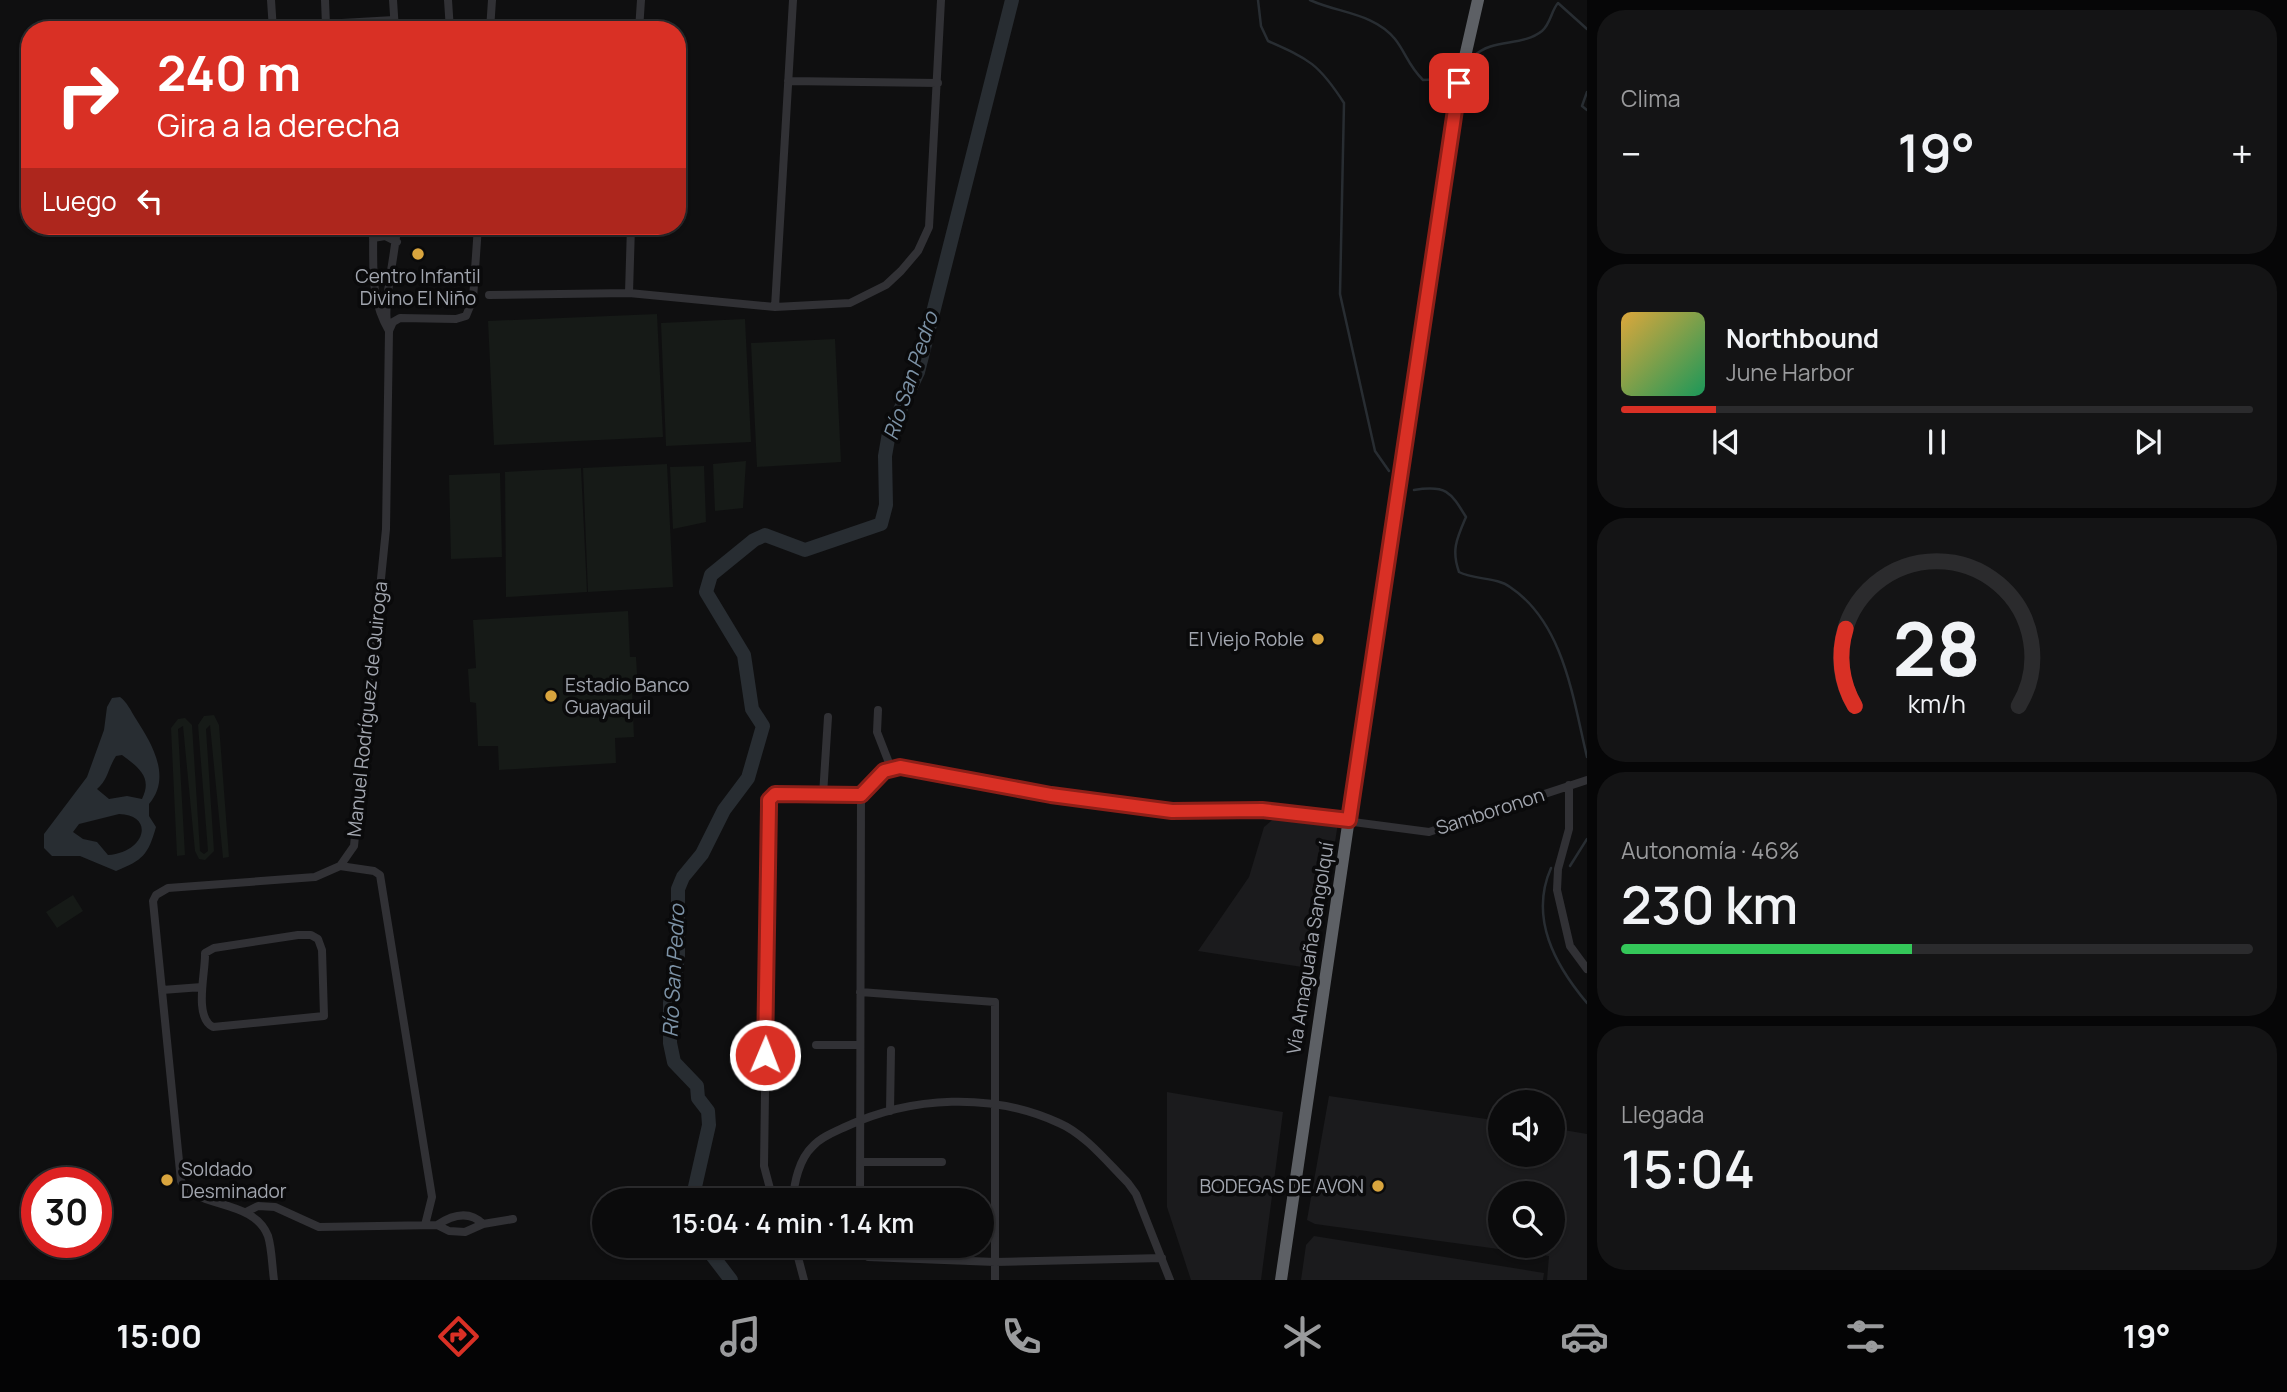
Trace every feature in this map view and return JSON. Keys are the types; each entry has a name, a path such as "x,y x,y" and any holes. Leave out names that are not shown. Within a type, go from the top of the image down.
{"highway":[{"name":"Vía Amaguaña Sangolquí","path":"1280,1280 1447,153 1461,72 1478,0"}],"street":[{"path":"271,0 272,21"},
{"path":"325,0 326,21"},
{"path":"393,0 394,21"},
{"path":"448,0 449,21"},
{"path":"491,21 492,0"},
{"path":"640,21 641,0"},
{"path":"775,307 793,0"},
{"path":"489,295 629,293 775,307 850,303 886,285 918,251 929,228 941,0"},
{"path":"788,81 938,83"},
{"name":"Manuel Rodríguez de Quiroga","path":"340,866 354,846 386,528 389,331 384,309 390,296 397,235"},
{"path":"389,331 393,322 400,318 456,319 466,316 474,299 478,235"},
{"path":"629,293 631,235"},
{"path":"389,331 374,297 373,238 384,236 397,242"},
{"path":"860,1188 861,795 869,784 891,768 877,732 878,709"},
{"path":"823,795 828,717"},
{"name":"Samboronon","path":"891,768 1051,795 1172,811 1262,810 1429,832 1587,779"},
{"path":"1573,784 1569,830 1558,869 1557,890 1570,946 1587,970"},
{"path":"770,1188 764,1166 769,800 775,794 861,795"},
{"path":"274,1280 266,1233 246,1212 189,1191 181,1181 153,901 160,891 180,887 315,877 340,866 374,871 380,875 432,1197 425,1225"},
{"path":"312,935 318,939 326,1012 321,1018 212,1027 203,1017 202,987 205,953 208,950 312,935"},
{"path":"162,990 202,987"},
{"path":"860,992 995,1002 995,1280"},
{"path":"816,1045 859,1045"},
{"path":"890,1111 891,1050"},
{"path":"795,1188 798,1174 812,1146 859,1120 941,1101 997,1105 1055,1121 1099,1153 1136,1194 1170,1280"},
{"path":"860,1162 942,1162"},
{"path":"246,1212 258,1206 275,1207 319,1227 437,1225 466,1215 476,1217 483,1224"},
{"path":"437,1225 453,1232 475,1230 483,1224 513,1219"},
{"path":"798,1258 804,1280"},
{"path":"893,1258 995,1262 1162,1258"}],"shaded area":[{"path":"657,314 663,437 494,445 488,321"},
{"path":"745,319 751,442 666,446 661,323"},
{"path":"835,339 841,462 757,467 751,343"},
{"path":"746,461 743,508 715,511 713,464"},
{"path":"667,464 673,587 588,592 583,468"},
{"path":"704,466 706,522 673,529 670,467"},
{"path":"581,468 587,592 506,597 505,472"},
{"path":"500,473 502,557 451,559 449,475"},
{"name":"Estadio Banco Guayaquil","path":"628,611 630,657 636,657 638,690 632,691 634,737 615,738 616,763 499,770 498,746 478,746 476,703 470,702 468,669 476,668 473,620"},
{"path":"120,697 129,707 148,739 159,772 156,794 149,804 149,816 156,827 150,844 138,860 116,871 80,856 52,856 44,848 44,834 87,777 112,698","holes":["122,755 138,768 145,779 142,799 127,796 109,799 97,789 116,756","119,814 138,820 141,827 138,841 121,852 108,855 97,842 83,839 73,832 79,824"]},
{"path":"214,715 219,725 229,857 223,858 210,725 206,729 214,851 205,860 199,859 195,851 183,726 178,729 185,855 177,856 171,728 178,719 185,718 192,725 200,851 204,854 208,851 198,725 204,716"},
{"path":"1278,815 1338,823 1315,969 1198,951 1249,877 1264,827"},
{"path":"73,895 83,911 57,928 46,912"},
{"path":"1167,1092 1283,1112 1261,1280 1191,1280 1167,1207"},
{"path":"1329,1096 1488,1119 1488,1167 1565,1167 1565,1130 1587,1134 1587,1280 1547,1280 1549,1258 1565,1258 1565,1181 1488,1181 1488,1248 1315,1224 1307,1220"},
{"path":"1314,1236 1544,1273 1543,1280 1301,1280 1306,1245"}],"waterway":[{"name":"Río San Pedro","path":"695,1188 709,1125 708,1111 698,1098 697,1086 674,1062 670,1043 670,1003 678,958 678,889 683,877 702,854 724,810 748,778 763,726 752,709 744,655 706,592 711,575 754,540 765,535 805,550 881,524 886,505 885,456 889,433 918,372 1012,0"},
{"path":"1258,0 1261,26 1268,41 1312,64 1344,103 1340,294 1375,451 1389,471"},
{"path":"1310,0 1377,24 1395,39 1423,80 1443,79"},
{"path":"1474,56 1490,47 1526,39 1542,31 1558,3 1587,29"},
{"path":"1587,92 1582,106 1587,110"},
{"path":"1414,490 1433,488 1446,492 1456,501 1466,517 1456,544 1455,557 1459,572 1505,584 1528,602 1543,621 1564,664 1587,757"},
{"path":"1570,866 1587,839"},
{"path":"1551,868 1545,887 1544,923 1556,957 1587,1003"},
{"name":"Río San Pedro","path":"714,1258 731,1280"}],"place":[{"name":"Centro Infantil Divino El Niño","path":"418,254"},
{"name":"El Viejo Roble","path":"1318,639"},
{"name":"Estadio Banco Guayaquil","path":"551,696"},
{"name":"Soldado Desminador","path":"167,1180"},
{"name":"BODEGAS DE AVON","path":"1378,1186"}],"route":[{"path":"765,1055 769,800 775,794 861,795 884,771 900,767 1040,794 1172,811 1262,810 1349,820 1459,83"}]}
